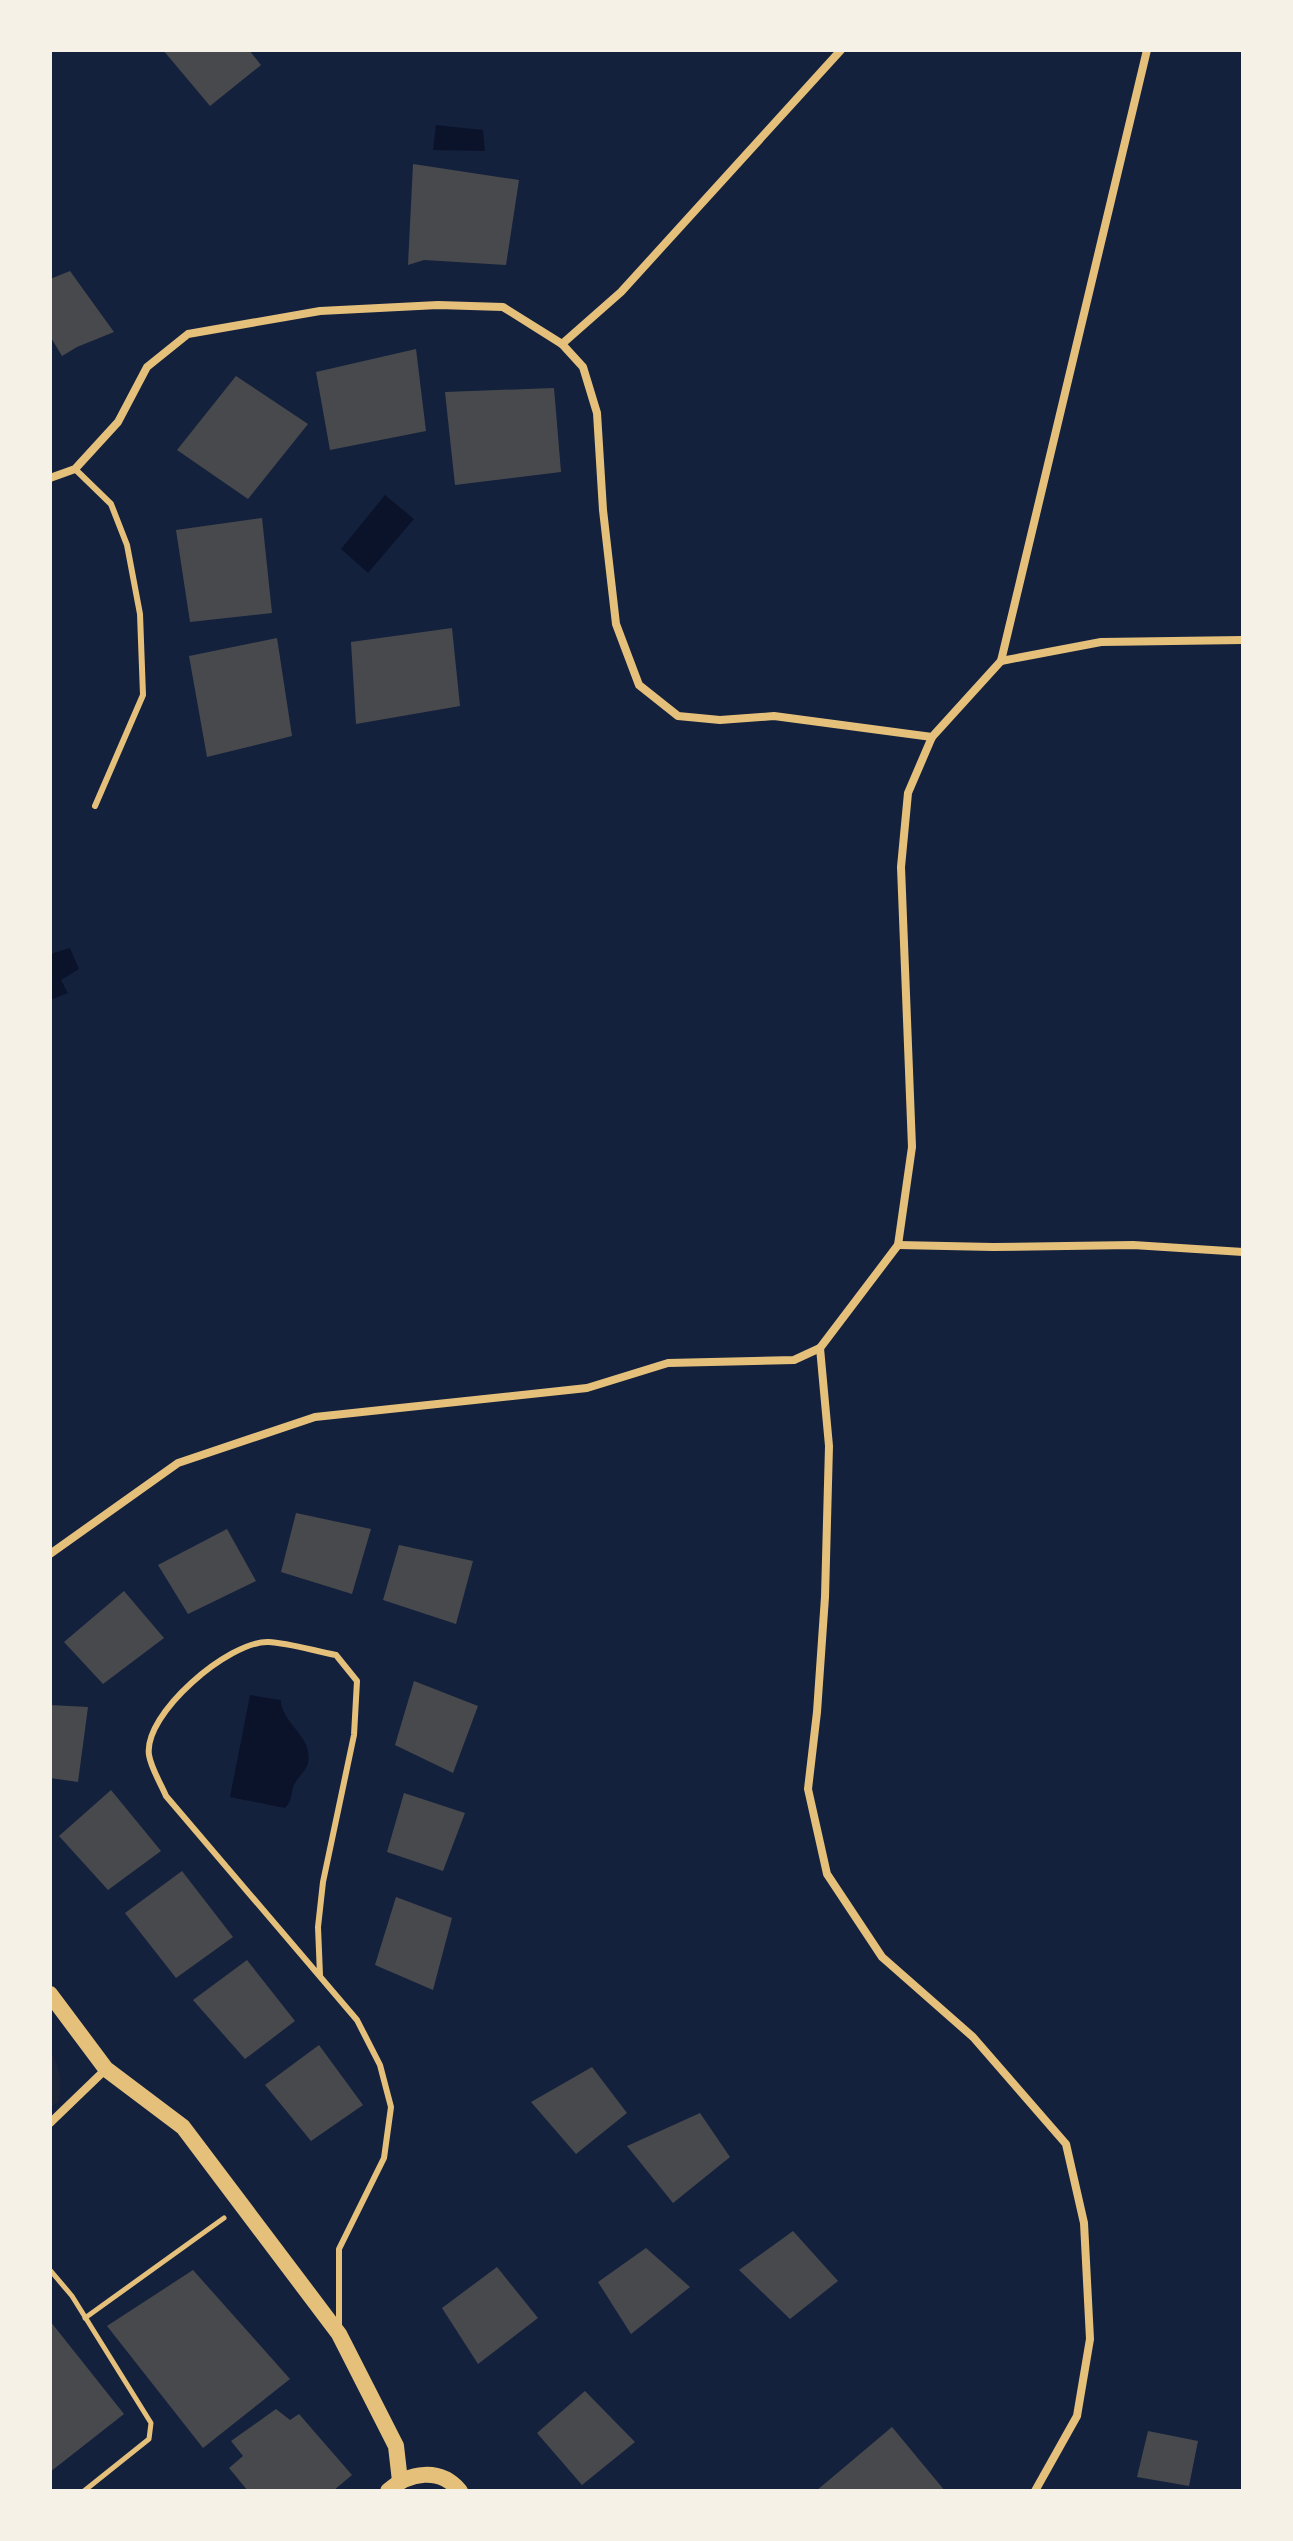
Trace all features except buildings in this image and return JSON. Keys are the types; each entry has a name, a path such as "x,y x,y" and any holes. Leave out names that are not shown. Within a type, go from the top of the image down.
{"main road":[{"path":"50,1994 106,2069 183,2127 339,2334 396,2446 428,2474"},
{"path":"394,2486 396,2446"},
{"path":"394,2486 413,2475 428,2474 443,2478 460,2491"}],"street":[{"path":"562,344 621,292 841,50"},
{"path":"50,1554 178,1463 315,1417 587,1388 668,1363 794,1360 820,1348 898,1245 912,1147 901,867 908,793 932,737 1001,661 1147,50"},
{"path":"50,478 75,469 118,422 147,367 188,334 320,311 438,305 503,307 562,344 583,367 597,413 603,510 616,624 639,685 678,716 720,720 774,716 932,737"},
{"path":"1001,661 1101,642 1243,640"},
{"path":"898,1245 1133,1245 1243,1252"},
{"path":"820,1348 829,1446 825,1597 808,1789 827,1874 882,1957 973,2037 1066,2144 1084,2223 1090,2339 1077,2416 1035,2491"},
{"path":"50,2123 106,2069"}],"lane":[{"path":"75,469 111,504 127,545 140,614 143,695 95,806"},
{"path":"320,1975 318,1927 323,1882 354,1735 357,1681 336,1655 266,1642 235,1651 189,1685 154,1726 149,1755 166,1796 357,2020 380,2065 391,2107 384,2158 339,2249 339,2334"}],"path":[{"path":"85,2318 242,2205"},
{"path":"50,2270 85,2318 151,2423 149,2439 84,2491"}],"shaded area":[{"path":"436,125 483,130 485,151 433,150"},
{"path":"385,495 414,519 368,573 341,549"},
{"path":"70,948 79,969 61,980 68,993 50,1000 50,954"},
{"path":"250,1695 281,1700 286,1716 309,1754 308,1763 294,1785 285,1808 230,1797"},
{"path":"50,2050 58,2068 60,2087 59,2101 50,2108"}]}
